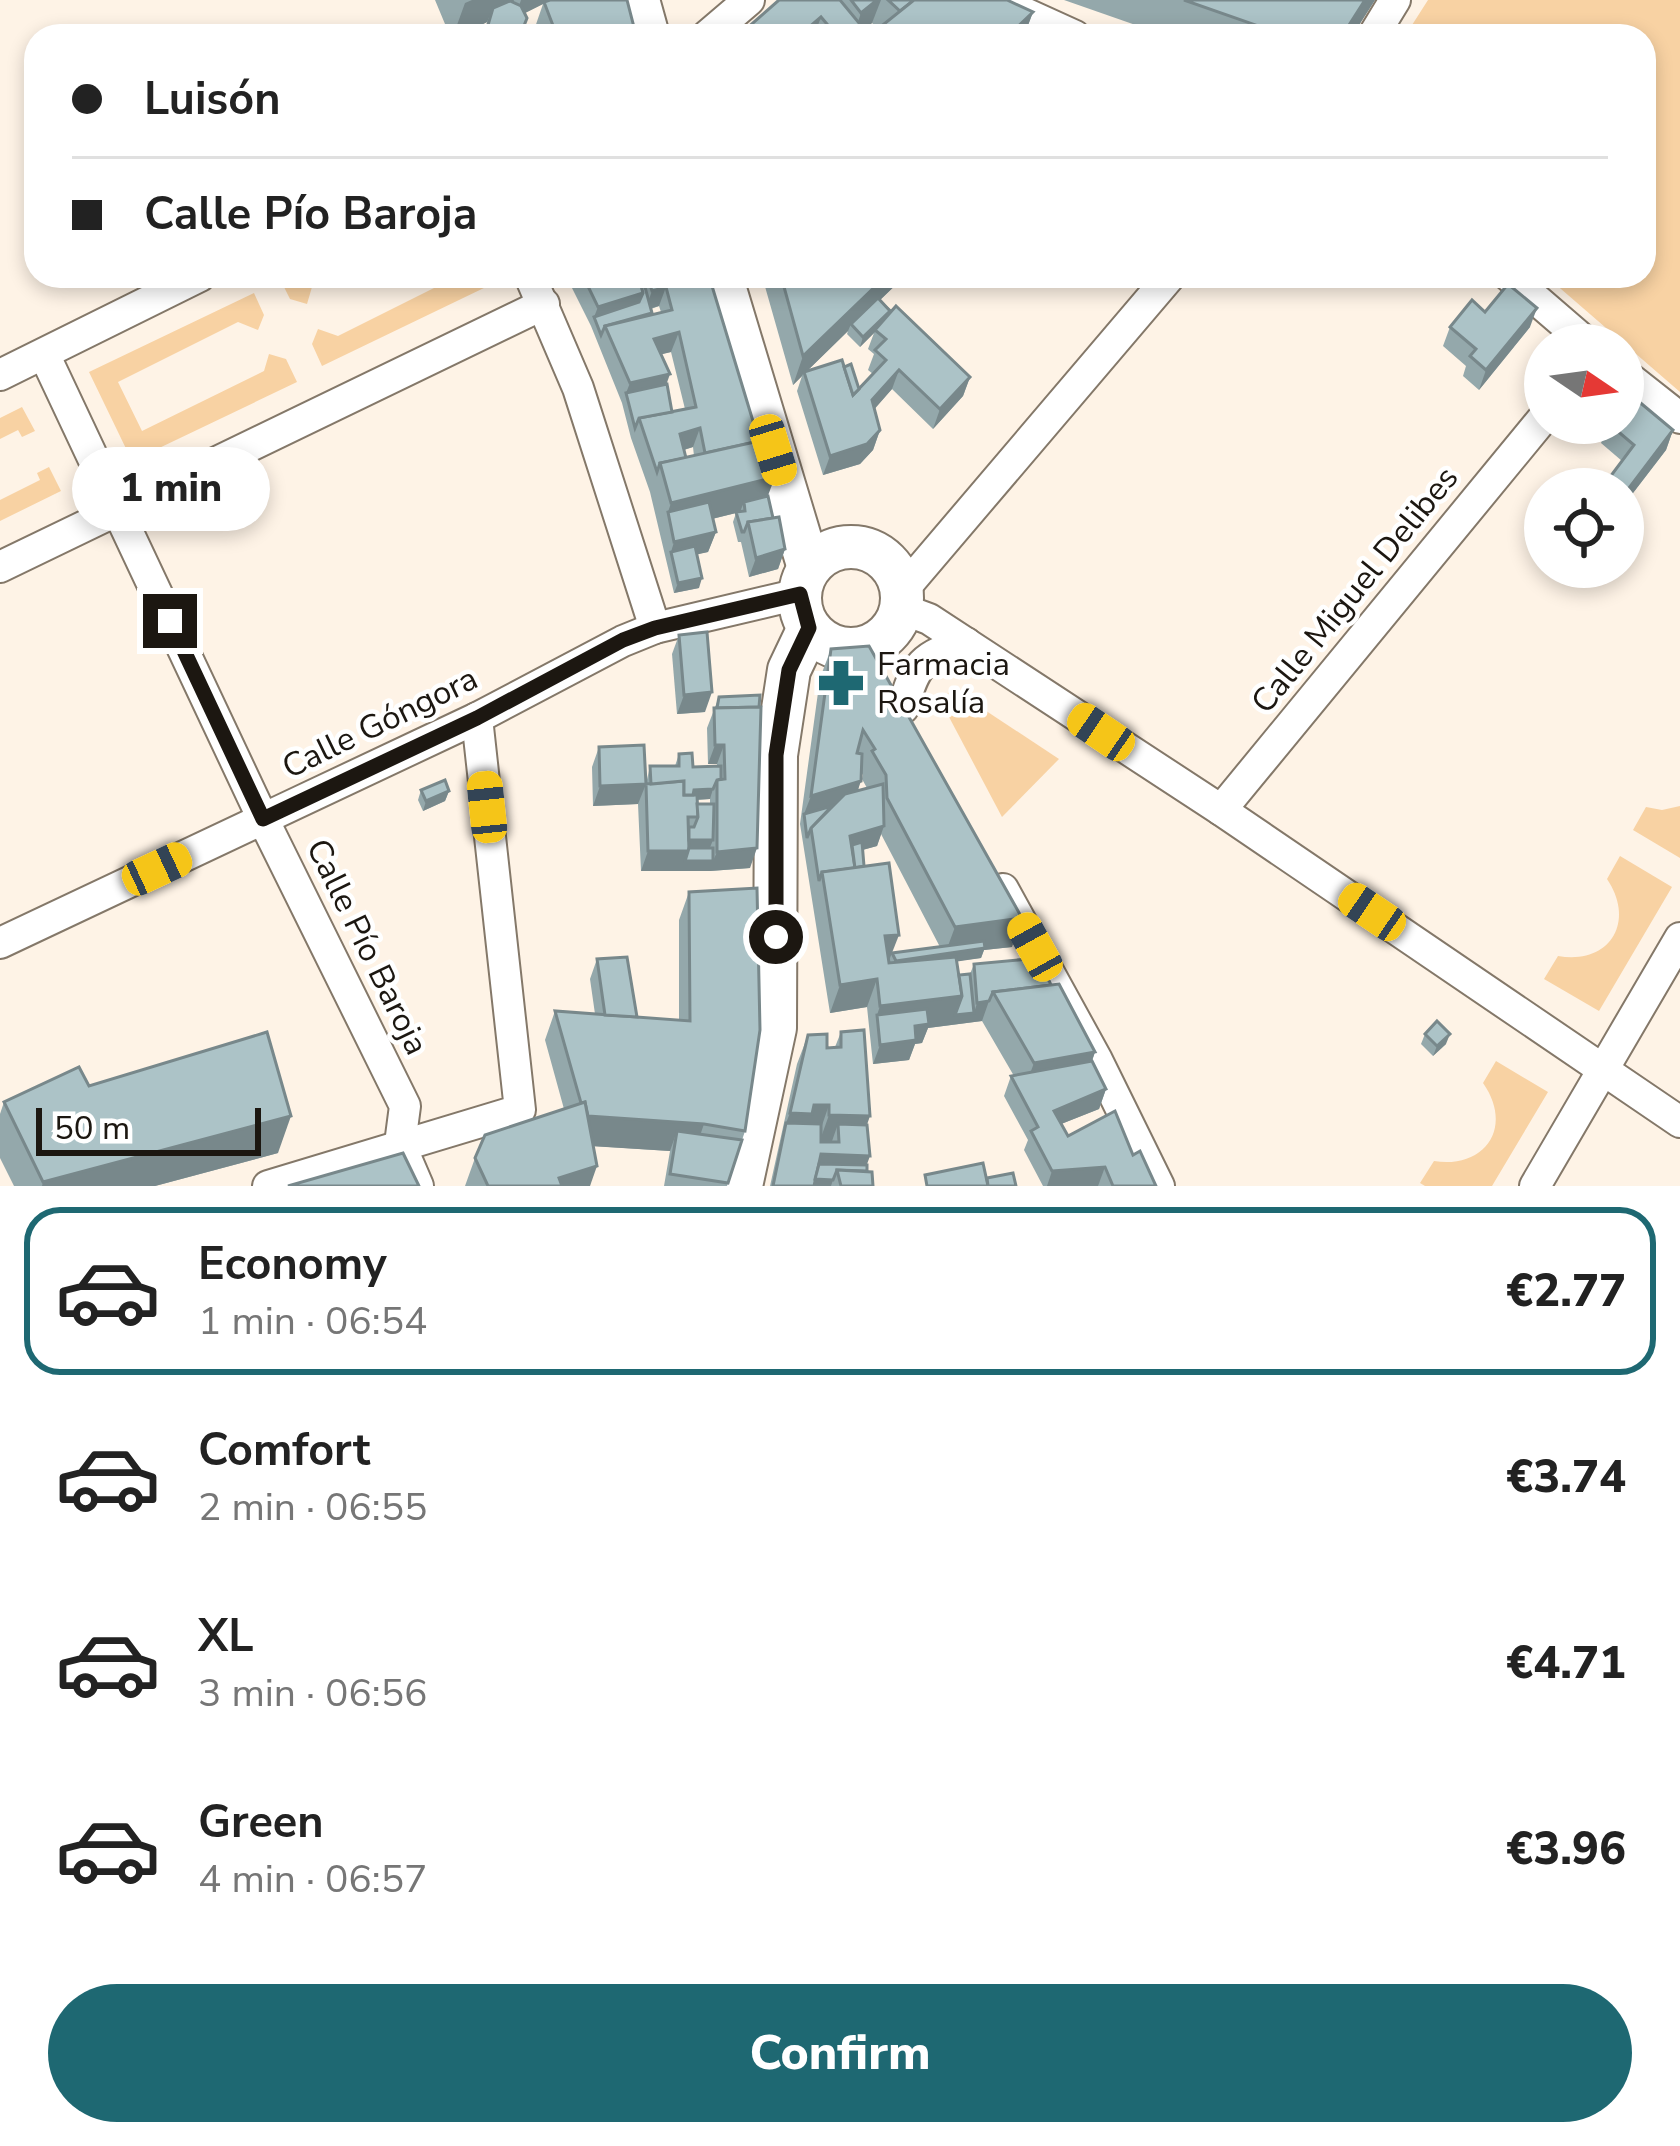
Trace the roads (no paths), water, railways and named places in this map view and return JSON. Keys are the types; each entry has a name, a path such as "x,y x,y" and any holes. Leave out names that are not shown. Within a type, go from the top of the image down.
{"street":[{"path":"721,24 749,0"},
{"path":"996,0 1049,24"},
{"path":"0,375 176,288"},
{"path":"724,288 806,596 836,647 869,647 896,625 902,600 1160,288"},
{"path":"1523,288 1565,324"},
{"path":"0,567 537,290 578,388 655,628"},
{"name":"Calle Pío Baroja","path":"44,354 263,819 405,1106 400,1144 418,1186"},
{"path":"1644,390 1680,418"},
{"name":"Calle Miguel Delibes","path":"1221,810 1524,442"},
{"path":"741,1186 775,1028 776,755 789,670 806,596 837,548 855,546 887,560 902,600 929,619 1221,810 1680,1122"},
{"name":"Calle Góngora","path":"0,943 477,718 623,640 655,628 806,596"},
{"path":"903,708 913,673 933,653 966,643"},
{"path":"869,647 921,741"},
{"path":"268,1186 520,1110 477,718"},
{"path":"987,860 1097,1060 1159,1186"},
{"path":"1535,1186 1680,938"}],"place":[{"name":"Farmacia Rosalía","path":"841,683"}]}
